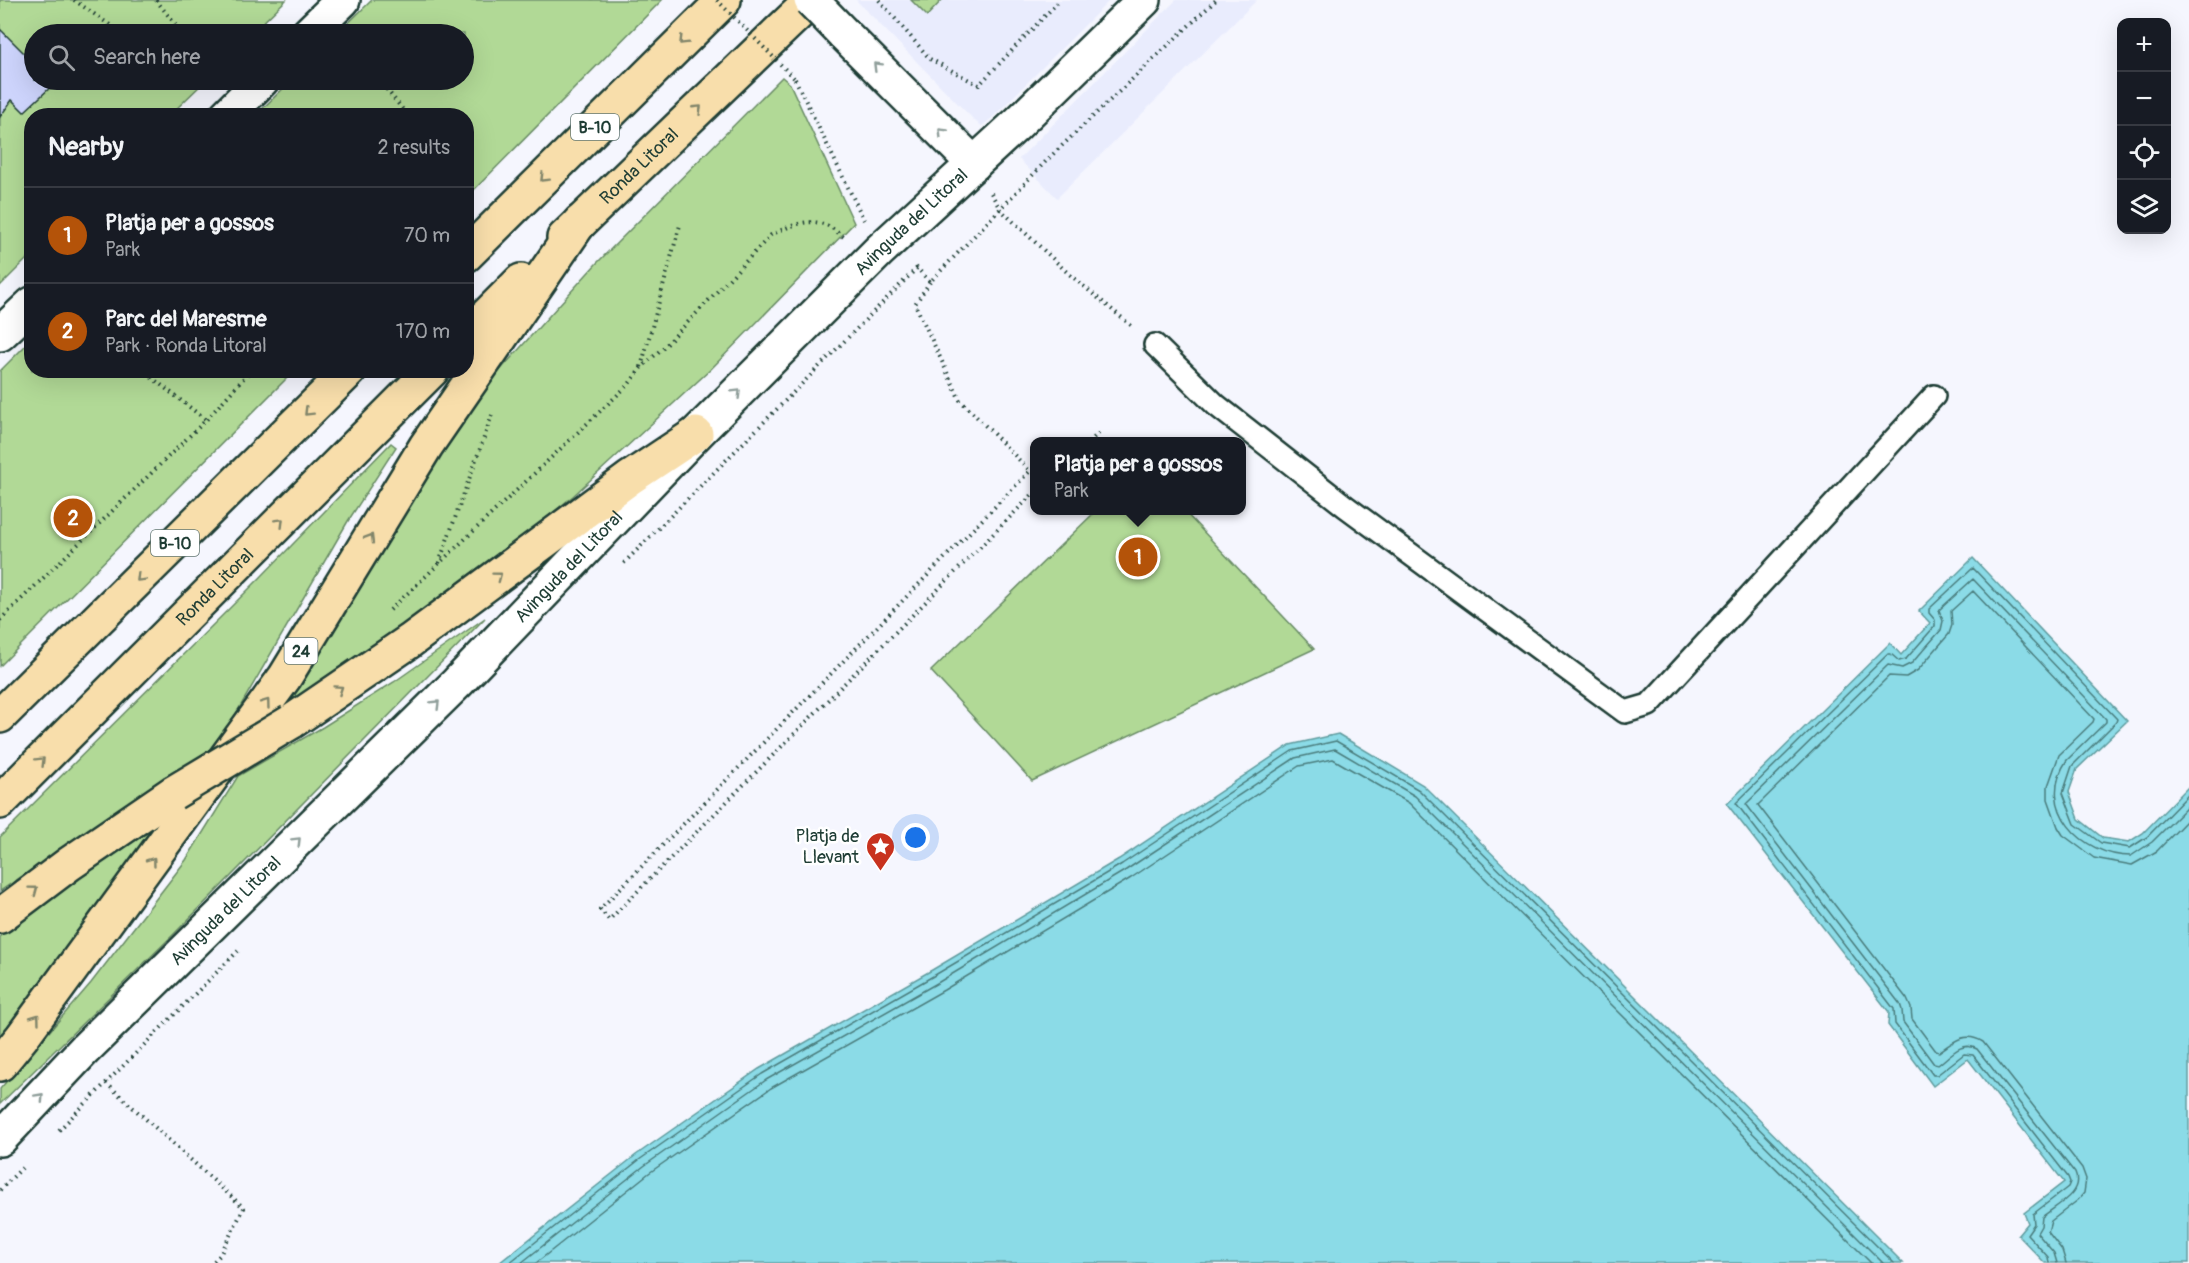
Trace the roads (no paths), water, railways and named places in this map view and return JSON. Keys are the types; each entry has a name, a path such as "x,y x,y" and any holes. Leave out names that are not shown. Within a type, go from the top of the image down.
{"highway":[{"name":"B-10","path":"474,247 724,0"},
{"name":"Ronda Litoral","path":"474,328 580,222 811,0"},
{"name":"24","path":"474,376 580,222"},
{"name":"B-10","path":"0,716 342,378"},
{"name":"Ronda Litoral","path":"0,802 424,378"},
{"name":"24","path":"0,1064 285,677 426,446 473,378"},
{"path":"0,916 69,864 173,793 291,722 410,641 630,478 696,434"}],"main road":[{"path":"318,24 343,0"},
{"path":"811,0 974,164"},
{"name":"Avinguda del Litoral","path":"0,1139 84,1050 457,683 696,434 879,251 1025,116 1144,0"},
{"path":"234,108 252,90"},
{"path":"0,334 24,312"}],"lane":[{"path":"1155,345 1216,405 1345,506 1625,712 1649,705 1934,396"}],"water":[{"path":"1973,558 2127,721 2077,769 2069,792 2079,819 2103,838 2129,842 2143,833 2189,786 2189,1263 2045,1263 2018,1235 2028,1223 2024,1213 2064,1182 1968,1059 1933,1086 1888,1025 1889,1012 1727,804 1890,643 1901,655 1930,623 1919,611"},
{"path":"1338,734 1423,785 1903,1263 499,1263 636,1155 759,1069 1119,859 1290,745"}],"place":[{"name":"Parc del Maresme","path":"73,518"},
{"name":"Platja per a gossos","path":"1138,557"},
{"name":"Platja de Llevant","path":"880,872"}]}
